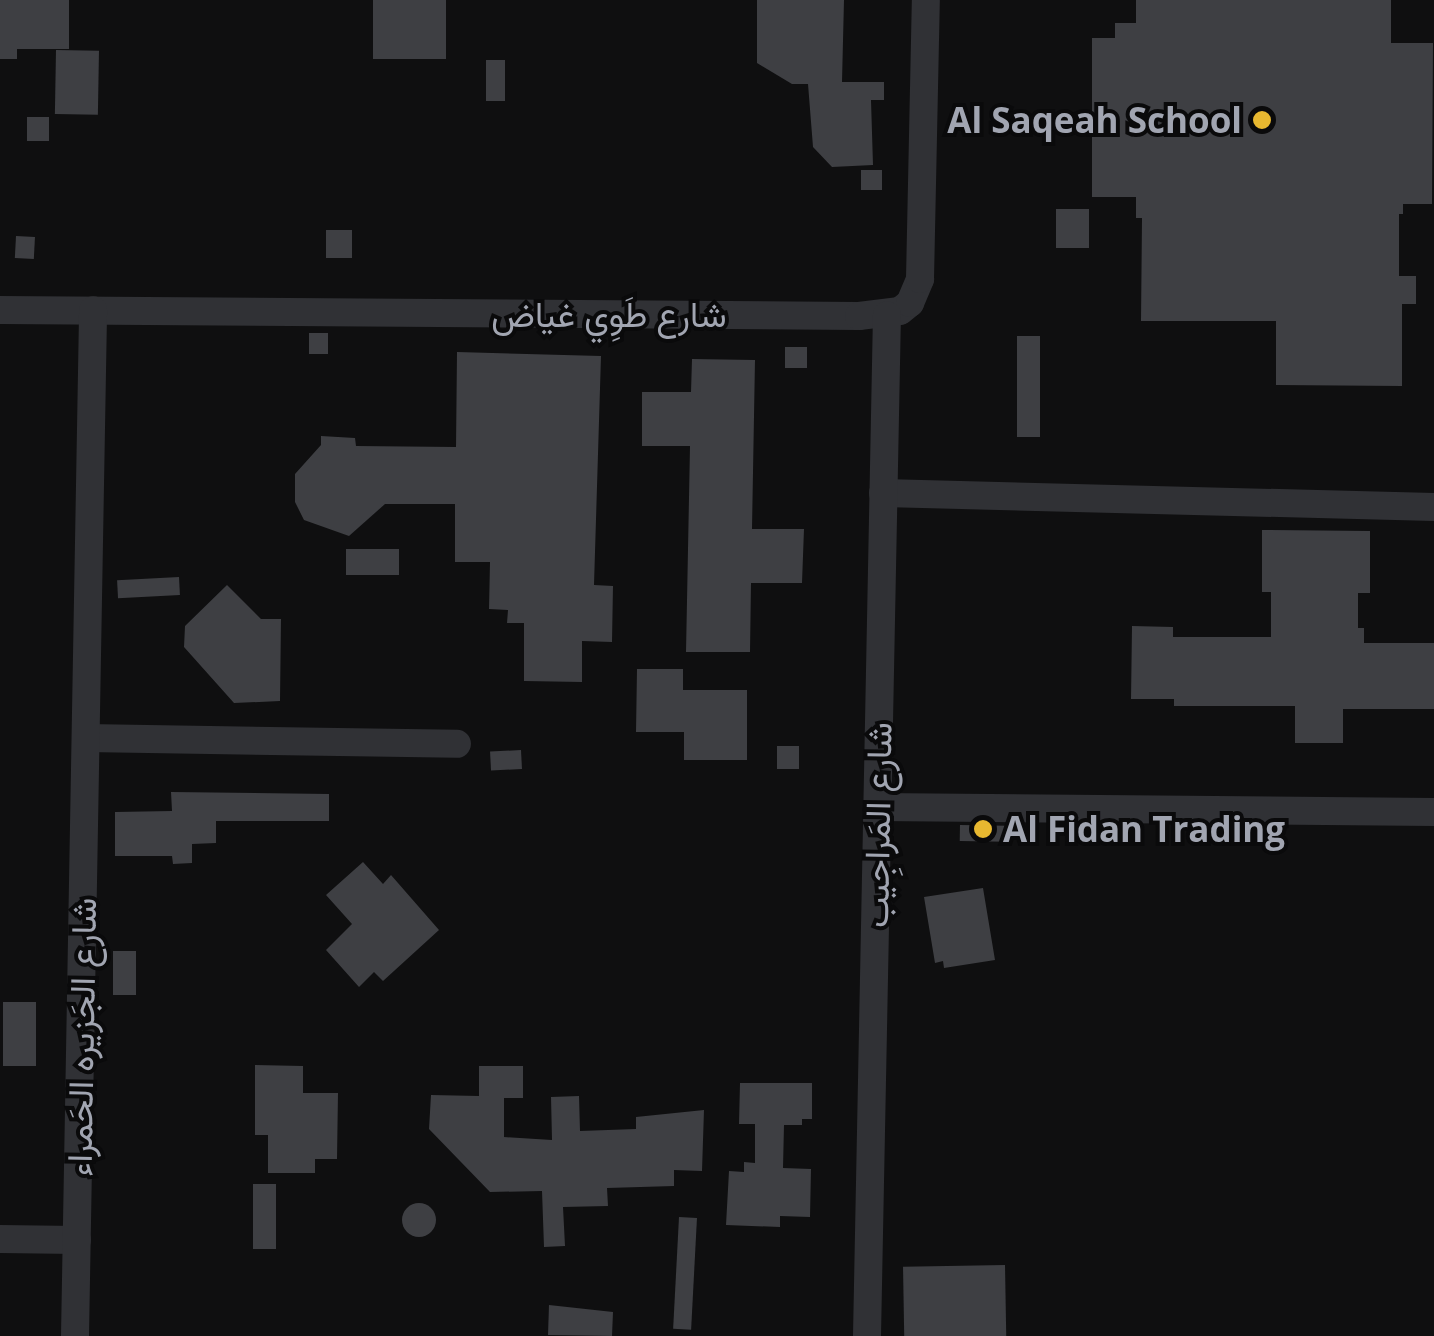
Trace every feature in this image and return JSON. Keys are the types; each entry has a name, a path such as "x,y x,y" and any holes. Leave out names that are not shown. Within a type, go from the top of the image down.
{"street":[{"path":"887,315 910,303 920,280 926,0"},
{"name":"شارع طَوِي غياض","path":"0,310 887,315"},
{"name":"شارع الجَزيره الحَمراء","path":"76,1336 93,310"},
{"name":"شارع المَراجِيب","path":"867,1336 887,315"},
{"path":"883,493 1434,506"},
{"path":"86,738 457,744"},
{"path":"877,807 1434,812"},
{"path":"0,1239 77,1240"}],"building":[{"path":"0,0 69,0 69,49 17,49 17,59 0,59"},
{"path":"373,0 446,0 446,59 373,59"},
{"path":"757,0 844,0 842,82 884,82 884,100 871,100 873,165 832,167 813,147 808,84 792,84 757,63"},
{"name":"Al Saqeah School","path":"1136,0 1391,0 1391,43 1433,43 1432,204 1403,204 1403,214 1399,214 1399,276 1416,276 1416,304 1402,304 1402,386 1276,385 1276,321 1141,321 1142,218 1136,218 1136,197 1092,197 1092,38 1115,38 1115,23 1136,23"},
{"path":"56,50 99,51 98,115 55,114"},
{"path":"486,60 505,60 505,101 486,101"},
{"path":"27,117 49,117 49,141 27,141"},
{"path":"861,170 882,170 882,190 861,190"},
{"path":"1056,209 1089,209 1089,248 1056,248"},
{"path":"326,230 352,230 352,258 326,258"},
{"path":"16,236 35,237 34,259 15,258"},
{"path":"309,333 328,333 328,354 309,354"},
{"path":"1017,336 1040,336 1040,437 1017,437"},
{"path":"785,347 807,347 807,368 785,368"},
{"path":"457,352 601,356 594,585 613,586 612,642 582,641 582,682 524,681 524,623 507,623 508,610 489,609 490,562 455,562 455,504 385,504 349,536 304,520 295,502 295,474 321,445 321,436 355,438 356,446 456,447"},
{"path":"692,359 755,360 752,529 804,529 802,583 751,583 750,652 686,652 690,446 642,446 642,392 691,392"},
{"path":"1262,530 1370,531 1370,593 1358,593 1358,628 1364,628 1364,643 1434,643 1434,709 1343,709 1343,743 1295,743 1295,706 1174,706 1174,699 1131,699 1132,626 1173,627 1173,637 1271,637 1271,592 1262,592"},
{"path":"346,549 399,549 399,575 346,575"},
{"path":"179,577 180,595 118,598 117,580"},
{"path":"227,585 261,619 281,619 280,701 234,703 184,647 185,626"},
{"path":"637,669 683,669 683,690 747,690 747,760 684,760 684,732 636,732"},
{"path":"777,746 799,746 799,769 777,769"},
{"path":"521,750 522,769 491,771 490,752"},
{"path":"171,792 329,794 329,821 216,821 216,843 192,844 192,863 173,864 172,856 115,856 115,812 172,811"},
{"name":"Al Fidan Trading","path":"960,825 1006,826 1006,842 960,841"},
{"path":"363,862 383,884 391,875 439,930 383,981 374,972 359,987 326,950 352,924 326,895"},
{"path":"983,888 995,960 944,968 943,961 935,963 924,897"},
{"path":"113,951 136,951 136,995 113,995"},
{"path":"3,1002 36,1002 36,1066 3,1066"},
{"path":"255,1065 303,1066 303,1093 338,1093 337,1159 315,1159 315,1173 268,1173 268,1135 255,1135"},
{"path":"479,1066 523,1066 523,1098 504,1098 504,1137 552,1140 551,1097 579,1096 580,1131 636,1129 636,1117 704,1110 702,1171 674,1170 674,1186 607,1188 608,1206 563,1207 565,1246 544,1247 542,1191 490,1192 429,1129 431,1095 479,1096"},
{"path":"740,1083 812,1083 812,1119 802,1119 802,1125 784,1125 783,1168 811,1169 810,1217 780,1216 780,1227 726,1225 729,1171 744,1172 744,1162 755,1163 755,1124 739,1124"},
{"path":"253,1184 276,1184 276,1249 253,1249"},
{"path":"419,1203 431,1208 436,1220 431,1232 419,1237 407,1232 402,1220 407,1208"},
{"path":"679,1217 697,1218 691,1330 673,1329"},
{"path":"1005,1265 1006,1336 904,1336 903,1267"},
{"path":"549,1305 613,1312 612,1336 548,1335"}],"place":[{"name":"Al Saqeah School","path":"1262,120"},
{"name":"Al Fidan Trading","path":"983,829"}]}
